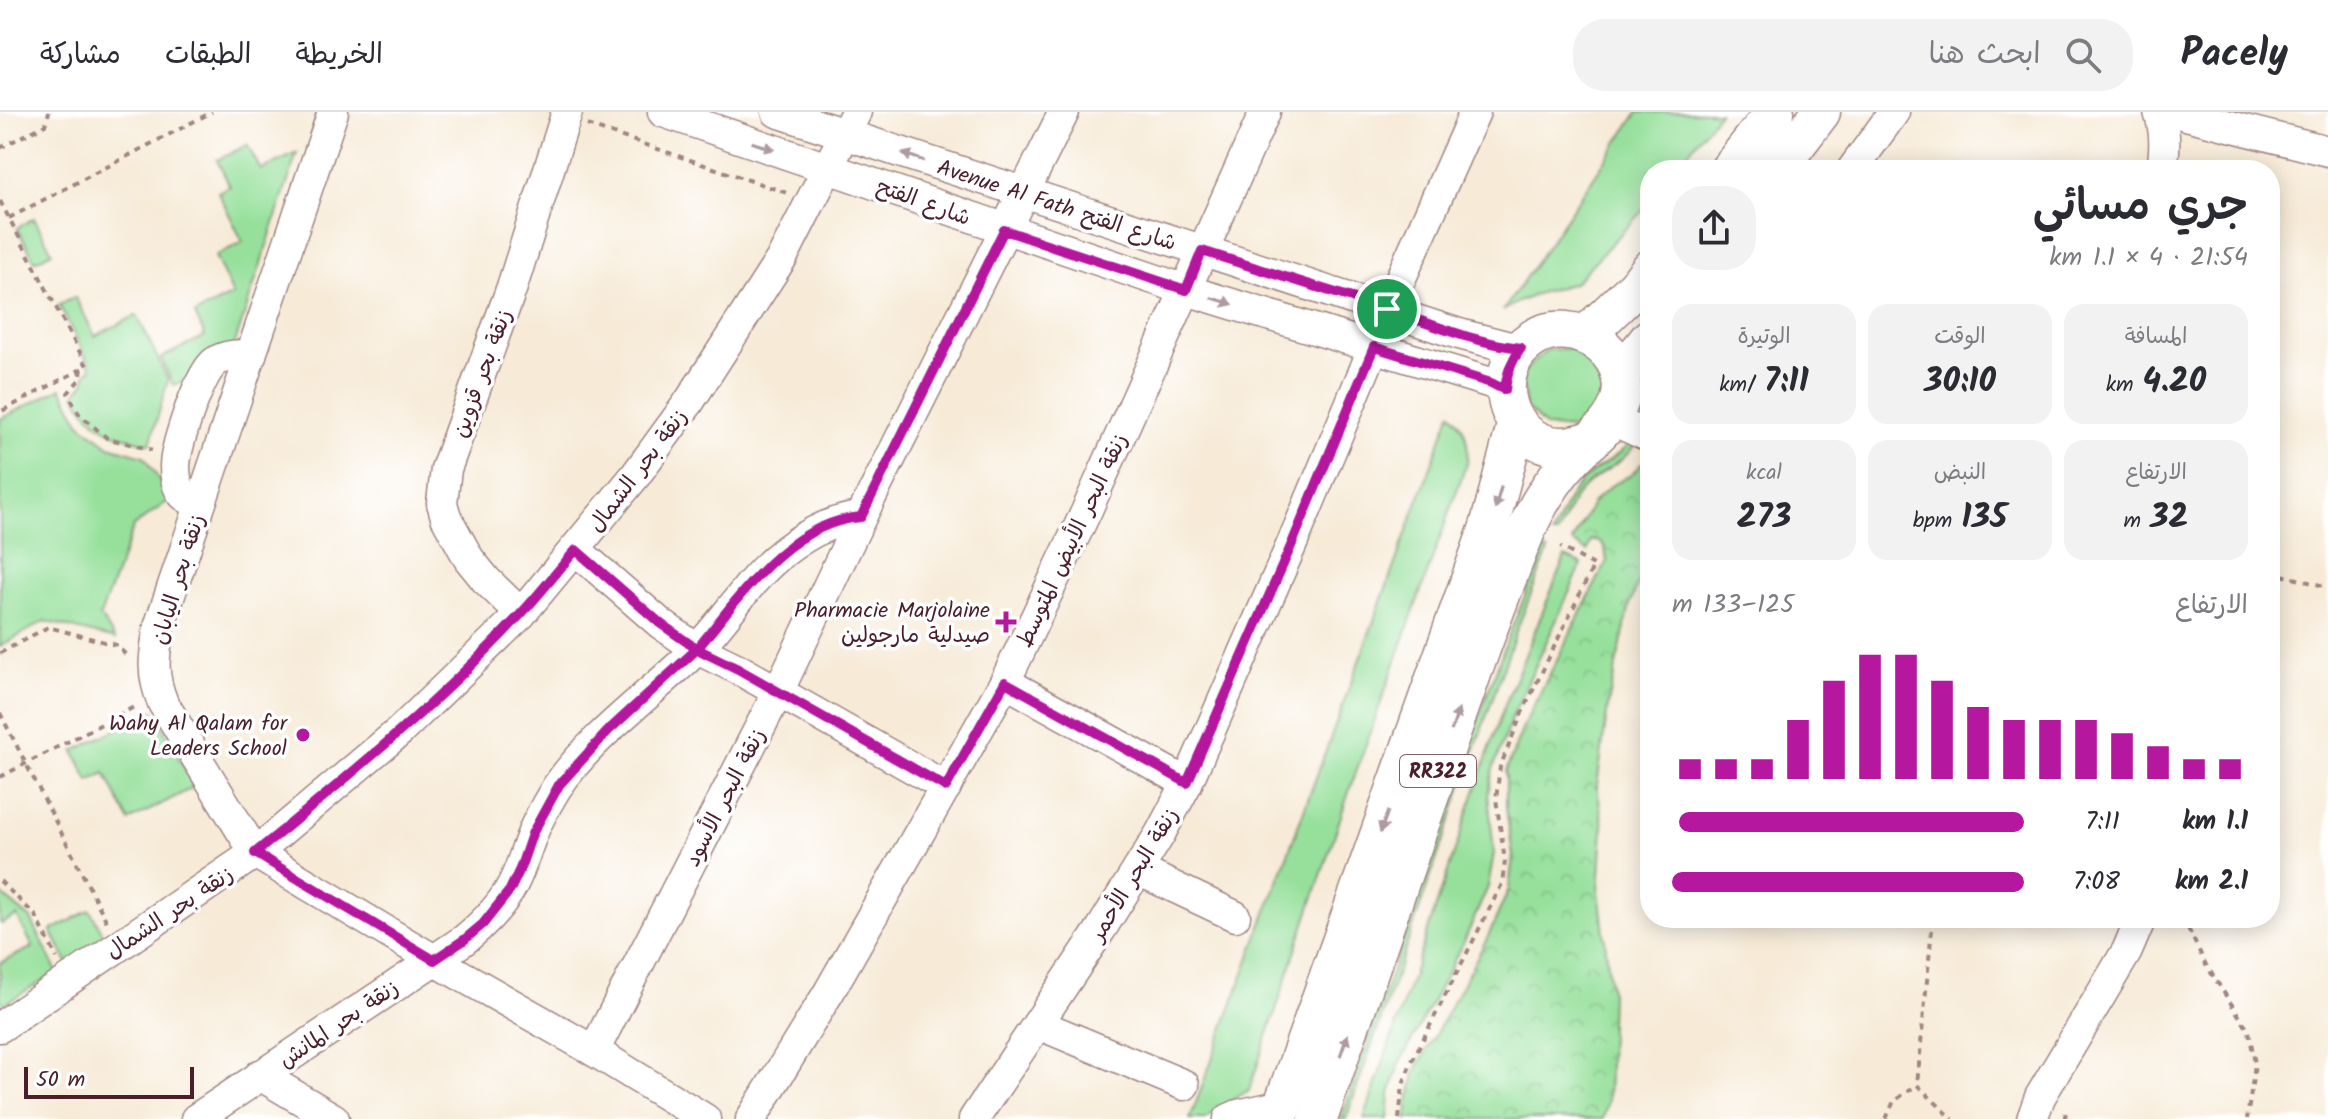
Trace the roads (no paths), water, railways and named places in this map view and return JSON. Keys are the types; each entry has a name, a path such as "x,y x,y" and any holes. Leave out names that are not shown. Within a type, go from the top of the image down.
{"main road":[{"path":"1737,160 1775,112"},
{"path":"1785,160 1821,112"},
{"path":"1586,335 1640,282"},
{"path":"1521,348 1535,337 1552,331 1569,330 1586,335 1608,351 1620,375"},
{"name":"RR322","path":"1280,1112 1489,527 1511,406 1507,375 1512,360 1521,348"},
{"name":"RR322","path":"1318,1119 1482,642 1527,528 1554,480 1601,430 1620,400 1620,375 1640,350"},
{"path":"1511,406 1528,434 1543,443 1559,447 1576,445 1601,430"}],"street":[{"name":"زنقة بحر اليابان","path":"255,853 157,687 153,664 159,627 333,112"},
{"name":"زنقة بحر قزوين","path":"521,614 469,559 446,517 442,503 446,469 512,287 567,112"},
{"name":"شارع الفتح","path":"663,112 1186,290 1491,383 1511,406"},
{"name":"Avenue Al Fath شارع الفتح","path":"777,112 850,123 1024,194 1459,334 1521,348"},
{"name":"زنقة البحر الأسود","path":"594,1051 778,692 861,517 1064,112"},
{"name":"زنقة البحر الأبيض المتوسط","path":"751,1119 829,992 1005,682 1086,512 1265,112"},
{"path":"1387,309 1475,112"},
{"path":"1859,160 1894,112"},
{"path":"2159,112 2164,128 2162,160"},
{"path":"2174,112 2328,151"},
{"name":"زنقة بحر الشمال","path":"0,1027 255,853 400,731 521,614 635,476 689,402 783,256 850,123"},
{"name":"زنقة البحر الأحمر","path":"974,1119 1062,990 1160,834 1187,783 1374,347"},
{"path":"1601,430 1640,436"},
{"name":"زنقة بحر المانش","path":"196,1119 464,940 483,924 510,890 532,834 559,785 583,757 628,710 697,649 751,584 782,553 807,534 842,519 861,517"},
{"path":"576,550 661,624 697,649 946,787"},
{"path":"1005,682 1187,783"},
{"path":"255,853 705,1119"},
{"path":"1138,870 1235,916"},
{"path":"2032,1119 2040,1097 2127,951 2137,928"},
{"path":"1038,1024 1184,1085"},
{"path":"260,1075 334,1119"},
{"path":"1229,1119 1238,1115 1280,1112"}],"place":[{"name":"Pharmacie Marjolaine صيدلية مارجولين","path":"1006,622"},
{"name":"Wahy Al Qalam for Leaders School","path":"303,735"}]}
